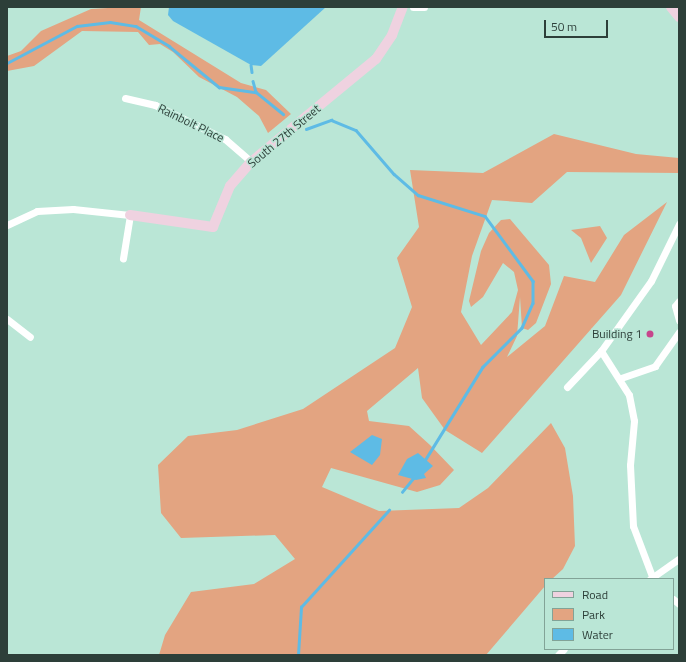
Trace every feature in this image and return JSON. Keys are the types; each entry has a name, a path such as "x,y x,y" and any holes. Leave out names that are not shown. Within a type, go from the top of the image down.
{"street":[{"name":"South 27th Street","path":"130,215 213,227 230,186 251,162 376,59 392,35 403,7"},
{"path":"413,7 424,7"},
{"path":"671,7 679,17"},
{"name":"Rainbolt Place","path":"125,98 154,105 218,136 251,162"},
{"path":"7,225 37,211 73,209 130,215 123,258"},
{"path":"567,387 601,351 651,280 679,224"},
{"path":"679,301 675,306 679,320"},
{"path":"7,319 30,337"},
{"path":"621,378 655,366 679,332"},
{"path":"601,351 621,378 634,421 630,465 633,526 652,578"},
{"path":"653,578 679,559"}],"green space":[{"path":"141,7 139,20 241,83 266,90 291,114 268,133 259,116 237,97 199,77 173,52 160,44 149,45 138,32 82,31 34,66 7,71 7,56 21,51 41,31 91,9"},
{"path":"554,134 636,154 679,158 679,173 567,172 532,203 492,200 472,256 461,312 481,345 512,312 518,290 514,272 503,263 483,297 471,307 469,301 481,251 489,233 501,220 510,219 549,265 551,284 536,323 528,330 522,328 520,297 517,336 507,357 545,326 564,276 595,282 624,235 667,202 621,295 482,453 445,430 422,398 418,368 367,411 369,421 409,426 454,470 440,485 417,492 331,468 322,487 379,511 459,508 488,488 551,423 565,448 573,496 575,546 563,569 553,578 544,578 544,587 486,655 159,655 165,635 191,592 254,584 295,559 275,535 181,538 161,513 158,465 188,436 237,430 303,409 395,348 412,307 397,258 419,227 410,170 483,173"},
{"path":"600,226 607,238 591,263 581,238 571,230"}],"water":[{"path":"169,7 326,7 261,66 251,65 173,21 168,15"},
{"path":"372,435 382,439 380,455 372,465 350,452"},
{"path":"418,453 433,466 424,474 426,478 416,480 398,475 407,459"}],"waterway":[{"path":"7,63 77,26 110,22 136,26 169,46 219,87 256,92 283,114"},
{"path":"251,65 252,72"},
{"path":"253,81 256,92"},
{"path":"306,129 331,120 356,130 394,174 418,195 485,216 533,281 533,303 522,328 483,367 425,461"},
{"path":"402,492 414,477"},
{"path":"298,655 301,607 389,510"}],"place":[{"name":"Building 1","path":"650,334"}]}
